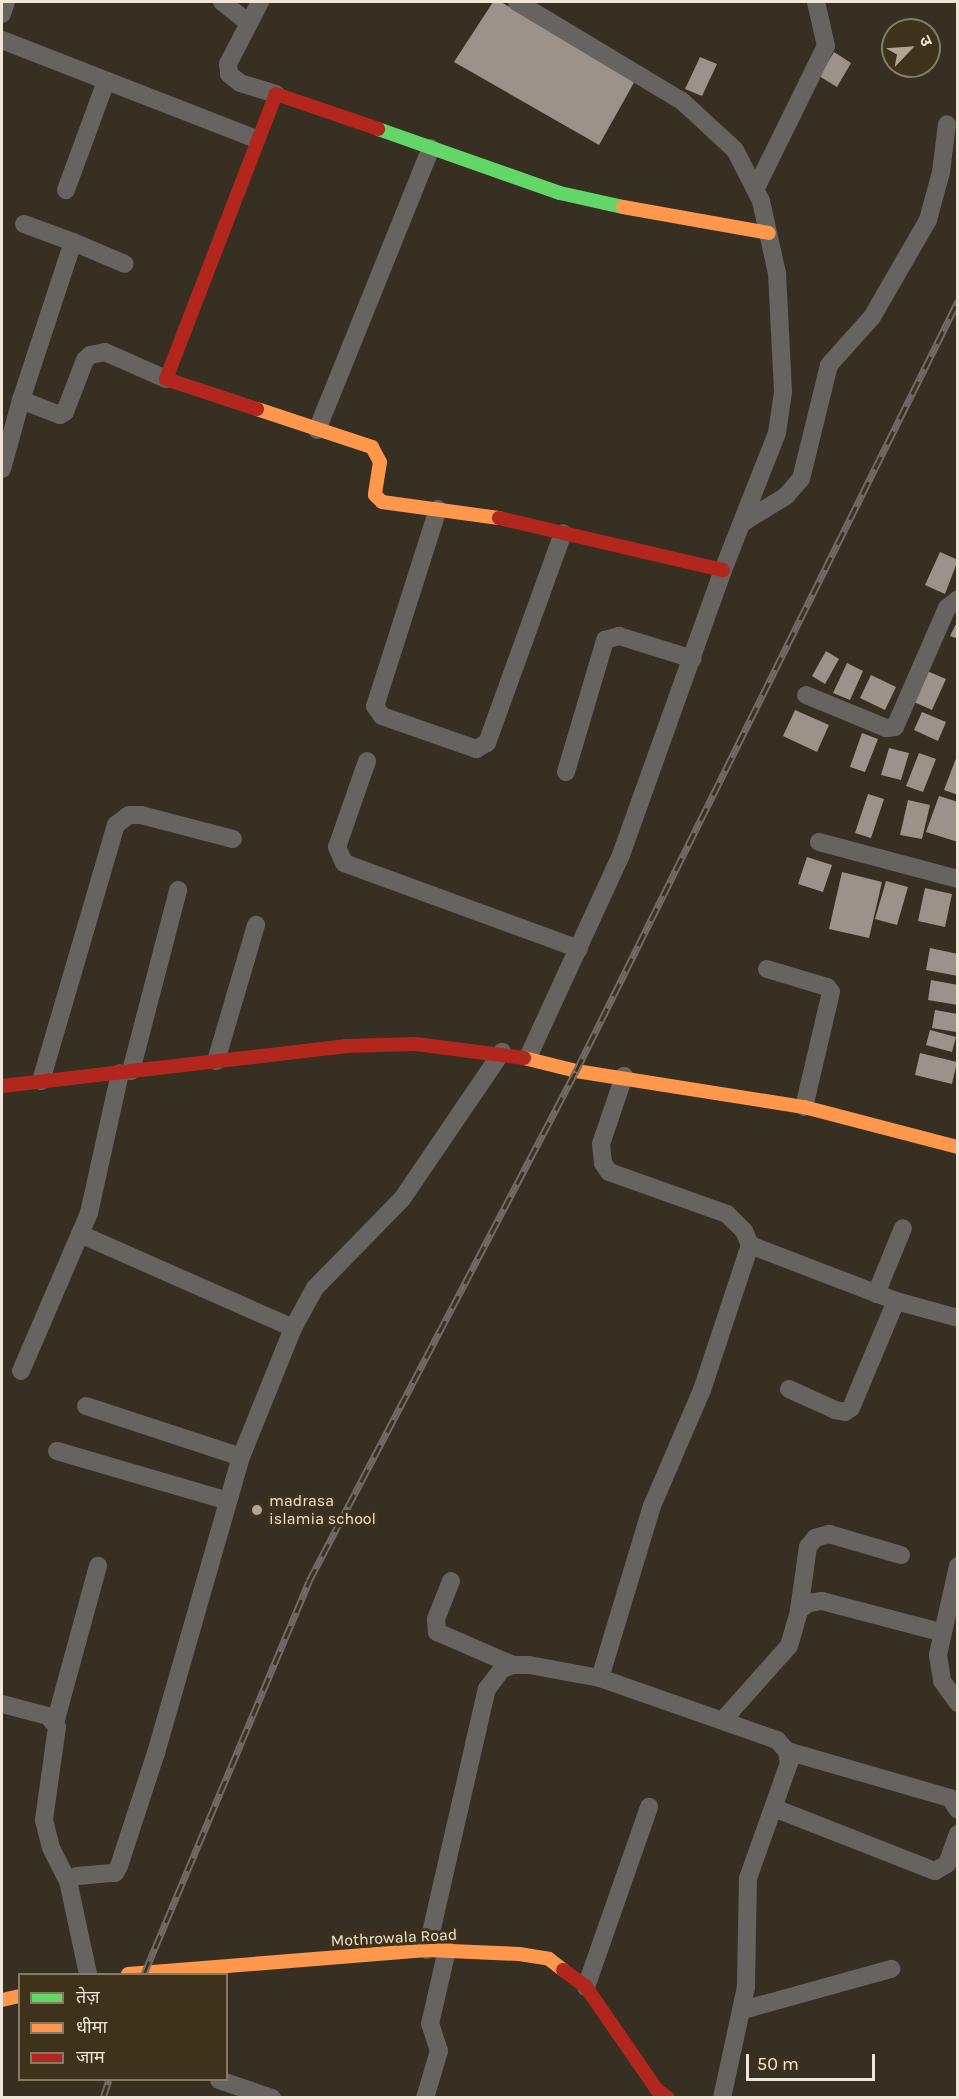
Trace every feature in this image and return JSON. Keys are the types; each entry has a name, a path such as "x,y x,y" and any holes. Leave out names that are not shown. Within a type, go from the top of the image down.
{"street":[{"path":"2,14 6,2"},
{"path":"222,2 249,23"},
{"path":"260,2 228,64 230,74 240,83 571,196 769,233"},
{"path":"517,2 700,115 735,150 756,188 769,233 781,304 782,413 621,855 528,1057"},
{"path":"756,188 826,46 816,2"},
{"path":"2,40 256,139"},
{"path":"66,190 106,81"},
{"path":"166,379 256,139 276,94"},
{"path":"742,523 786,496 801,479 829,365 872,317 928,220 938,190 947,124"},
{"path":"317,429 431,148"},
{"path":"24,224 125,264"},
{"path":"2,469 21,400 73,243"},
{"path":"21,400 60,415 65,412 85,360 98,352 166,379 377,451 380,462 375,489 378,499 478,513 723,570"},
{"path":"438,509 375,706 382,716 476,749 487,744 563,533"},
{"path":"806,695 886,728 895,728 947,608 957,599"},
{"path":"566,772 605,640 619,636 693,659"},
{"path":"367,760 337,847 344,863 579,949"},
{"path":"41,1081 116,825 129,815 141,815 233,839"},
{"path":"819,842 957,879"},
{"path":"21,1371 94,1198 125,1072 178,891"},
{"path":"216,1061 256,925"},
{"path":"767,969 826,987 831,992 804,1107"},
{"path":"2,1086 346,1046 416,1044 502,1052 576,1071 624,1076 804,1107 957,1146"},
{"path":"68,1881 115,1873 119,1866 156,1753 241,1457 293,1328 315,1288 402,1199 502,1052"},
{"path":"600,1677 652,1506 702,1390 750,1245 744,1231 727,1214 609,1172 603,1163 601,1144 624,1076"},
{"path":"876,1294 903,1228"},
{"path":"80,1234 293,1328"},
{"path":"750,1245 876,1294 957,1318"},
{"path":"789,1389 835,1410 845,1412 851,1408 896,1301"},
{"path":"86,1406 241,1457"},
{"path":"57,1451 228,1501"},
{"path":"723,1720 789,1646 799,1610 808,1547 815,1538 829,1534 901,1555"},
{"path":"88,1973 68,1881 51,1848 44,1820 56,1723 98,1566"},
{"path":"957,1566 940,1632 938,1655 942,1681 957,1703"},
{"path":"452,1581 436,1619 438,1632 513,1665 600,1677 777,1740 786,1751 950,1798 957,1810"},
{"path":"799,1610 808,1603 822,1601 940,1632"},
{"path":"427,1950 487,1689 492,1678 513,1665"},
{"path":"2,1704 48,1716 56,1723"},
{"path":"722,2097 742,2010 744,1898 753,1862 786,1777 786,1751"},
{"path":"586,1987 649,1807"},
{"path":"774,1808 935,1871 947,1864 957,1834"},
{"name":"Mothrowala Road","path":"148,1973 208,1970 427,1950 549,1959 586,1987 657,2090 668,2097"},
{"path":"425,2097 439,2051 430,2024 447,1950"},
{"path":"742,2010 891,1969"},
{"path":"2,2000 18,1996"},
{"path":"225,2081 272,2097"}],"building":[{"path":"493,2 501,2 636,79 599,145 454,62"},
{"path":"834,52 851,63 837,87 819,76"},
{"path":"700,57 717,64 702,96 685,89"},
{"path":"940,552 958,560 945,594 925,585"},
{"path":"958,620 958,639 950,636"},
{"path":"826,651 839,659 825,684 812,676"},
{"path":"847,663 863,671 850,700 833,693"},
{"path":"927,671 946,679 932,710 914,702"},
{"path":"871,675 896,687 885,710 860,698"},
{"path":"795,710 829,725 817,752 783,736"},
{"path":"922,712 946,722 938,741 914,730"},
{"path":"862,733 878,739 865,772 850,767"},
{"path":"889,748 909,753 901,780 881,775"},
{"path":"919,753 936,759 923,792 906,786"},
{"path":"958,753 958,795 944,790"},
{"path":"868,794 884,799 871,838 855,833"},
{"path":"939,796 958,802 958,842 926,832"},
{"path":"908,800 930,805 922,839 900,835"},
{"path":"807,857 832,865 823,892 798,884"},
{"path":"842,872 882,882 869,938 829,929"},
{"path":"886,881 908,887 897,925 875,919"},
{"path":"925,888 952,894 945,927 918,921"},
{"path":"930,948 958,954 958,976 926,970"},
{"path":"931,980 958,985 958,1005 928,1000"},
{"path":"935,1010 958,1014 956,1032 932,1028"},
{"path":"930,1030 956,1037 952,1052 926,1045"},
{"path":"920,1053 957,1062 952,1084 915,1075"}],"railway":[{"path":"144,1973 309,1581 576,1071 958,301"},
{"path":"103,2098 109,2081"}],"traffic: fast":[{"path":"378,129 560,193 623,207"}],"traffic: slow":[{"path":"623,207 769,233"},
{"path":"257,409 372,447 380,462 375,495 382,502 499,518"},
{"path":"524,1058 576,1071 804,1107 958,1147"},
{"path":"140,1973 427,1950 519,1954 549,1959 563,1970"},
{"path":"2,2000 18,1996"}],"traffic: jam":[{"path":"257,409 166,379 276,94 378,129"},
{"path":"499,518 723,570"},
{"path":"2,1086 346,1046 415,1044 524,1058"},
{"path":"563,1970 586,1987 657,2090 668,2098"}],"place":[{"name":"madrasa islamia school","path":"257,1510"}]}
